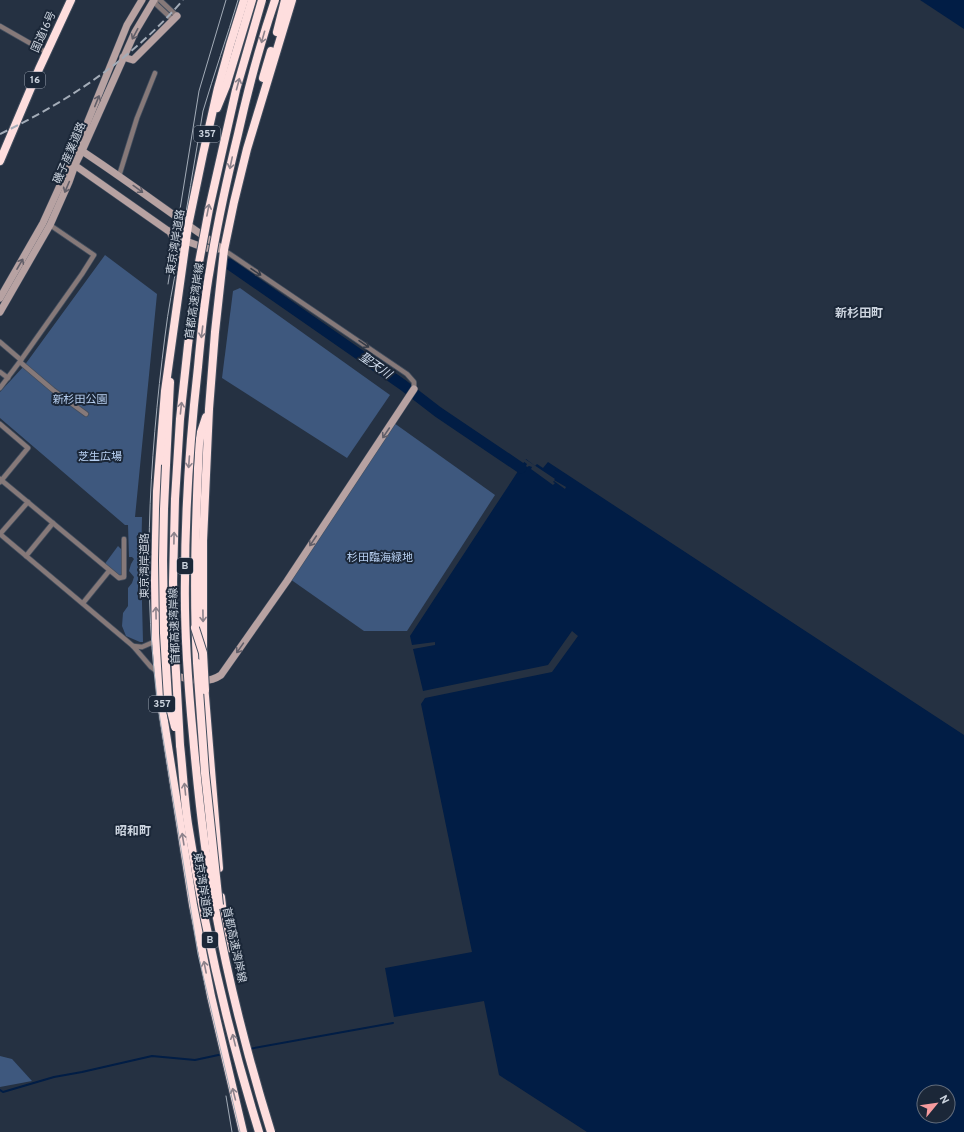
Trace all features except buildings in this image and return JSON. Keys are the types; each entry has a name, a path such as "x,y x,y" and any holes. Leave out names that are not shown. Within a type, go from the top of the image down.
{"highway":[{"name":"国道16号","path":"0,148 65,0"},
{"name":"国道16号","path":"0,161 70,0"},
{"name":"東京湾岸道路","path":"244,0 230,44 209,125 188,226 164,391 157,491 155,580 156,641 161,702 193,905 211,996 244,1132"},
{"path":"209,125 226,86 252,0"},
{"name":"首都高速湾岸線","path":"259,1132 239,1064 209,937 188,822 176,688 173,598 175,499 180,419 198,268 209,209 236,90 262,0"},
{"name":"首都高速湾岸線","path":"272,1132 248,1054 234,1001 215,909 207,858 189,693 184,581 192,420 209,272 220,212 245,102 275,0"},
{"path":"247,148 266,67 286,0"},
{"name":"東京湾岸道路","path":"272,1132 234,992 225,940 204,681 203,541 209,409 215,332 224,250 247,148 292,0"},
{"name":"B","path":"171,345 170,406 164,509 164,633 168,699 180,745"},
{"path":"209,409 201,432 199,444 196,520 196,628 206,781 225,953"}],"street":[{"name":"磯子産業道路","path":"80,150 127,25 142,0"},
{"path":"155,0 156,4 175,18"},
{"name":"磯子産業道路","path":"0,298 44,223 135,32 155,0"},
{"path":"160,0 175,18"},
{"path":"123,57 133,60 175,18"},
{"path":"0,26 42,50"},
{"path":"119,176 138,118 155,73"},
{"path":"28,502 0,534 133,646 151,667 159,673 204,681 211,680 216,678 224,671 414,389 414,382 407,374 188,226 80,150"},
{"path":"73,164 167,230 186,241 205,248 224,250"},
{"name":"磯子産業道路","path":"0,312 50,225 69,182 73,164"},
{"path":"0,388 21,361 94,255 50,225"},
{"path":"167,230 178,244 181,252 182,271"},
{"path":"0,342 54,390 86,414"},
{"path":"0,372 8,378"},
{"path":"0,424 28,448 1,480 119,578 124,577 124,539"},
{"path":"26,556 53,524"},
{"path":"83,603 109,571"},
{"path":"133,646 142,647 156,641"}],"green space":[{"name":"新杉田公園","path":"105,255 157,294 135,517 142,517 141,564 143,642 126,636 122,626 123,613 128,606 128,588 134,577 129,571 134,559 129,557 128,525 125,525 0,418 0,392 24,366"},
{"path":"240,288 390,395 347,458 222,378 233,291"},
{"name":"杉田臨海緑地","path":"394,423 495,495 407,631 364,631 290,579"},
{"path":"118,546 123,551 124,574 117,576 104,565"},
{"path":"0,1056 12,1059 32,1081 0,1087"}],"shaded area":[{"path":"920,0 964,0 964,29"},
{"path":"526,459 535,466 537,464 543,468 548,462 964,735 964,1132 587,1132 499,1075 484,1001 394,1017 385,968 472,952 421,704 425,698 552,672 578,636 572,631 548,665 423,691 413,649 435,645 435,642 412,645 410,636"}],"pier":[{"path":"525,459 566,487 565,489 554,481 553,482 555,483 553,485 531,469 532,467 527,467 527,464 523,461"}],"waterway":[{"name":"聖天川","path":"229,264 403,385 438,412 521,468"},
{"path":"249,1049 393,1023"},
{"path":"0,1090 3,1092 54,1077 152,1056 195,1060 223,1054"}],"tram line":[{"path":"168,284 199,91 226,0"},
{"path":"238,0 203,111 172,288 159,383 151,479 149,576 154,672 160,719 198,954 240,1132"},
{"path":"226,1096 232,1132"}],"railway":[{"path":"0,134 51,107 99,76 143,41 183,0"}],"district":[{"name":"新杉田町","path":"859,314"},
{"name":"昭和町","path":"133,832"}],"park label":[{"name":"芝生広場","path":"100,457"}]}
